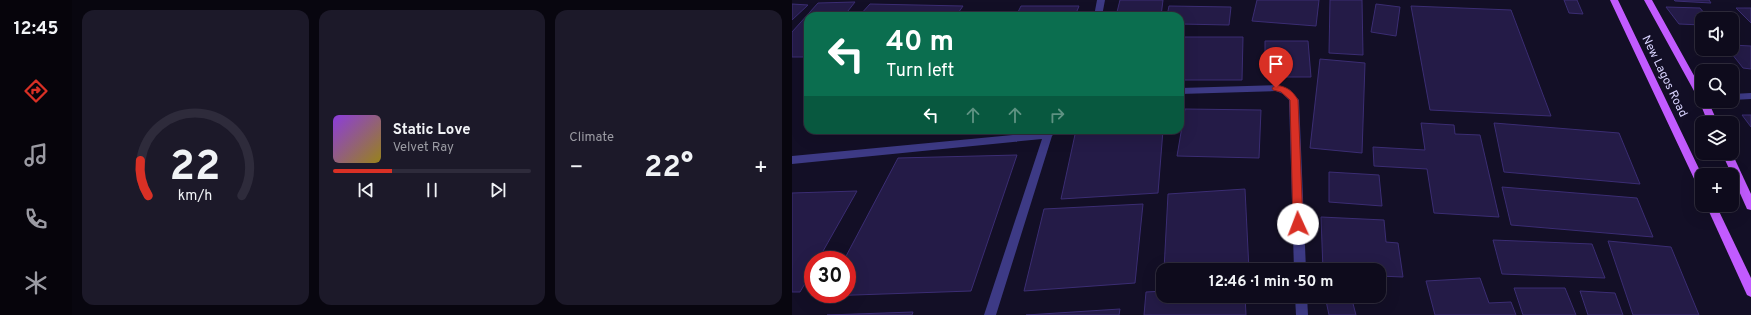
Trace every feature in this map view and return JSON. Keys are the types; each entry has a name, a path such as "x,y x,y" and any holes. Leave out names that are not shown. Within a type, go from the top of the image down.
{"main road":[{"name":"New Lagos Road","path":"1614,0 1695,170"},
{"name":"New Lagos Road","path":"1648,0 1695,85"},
{"path":"1730,160 1751,206"},
{"path":"1714,212 1751,291"}],"street":[{"path":"1099,12 1101,0"},
{"path":"1184,91 1276,88 1283,89 1290,94 1294,100 1300,263"},
{"path":"1739,97 1751,96"},
{"path":"792,160 1032,134"},
{"path":"990,315 1049,134"},
{"path":"1301,303 1302,315"}],"building":[{"path":"1120,0 1163,0 1162,12 1117,12"},
{"path":"1257,0 1319,0 1316,26 1252,21"},
{"path":"1330,0 1362,0 1363,55 1329,53"},
{"path":"1564,0 1577,0 1583,14 1569,13"},
{"path":"1674,0 1709,0 1711,3 1675,1"},
{"path":"855,2 847,12 810,12 818,3"},
{"path":"792,4 808,5 792,20"},
{"path":"870,4 963,6 959,12 863,12"},
{"path":"1376,4 1400,7 1396,36 1371,32"},
{"path":"1021,6 1079,6 1077,12 1018,12"},
{"path":"1169,6 1231,7 1229,25 1184,24 1184,12 1168,12"},
{"path":"1411,6 1511,10 1551,116 1430,110"},
{"path":"1666,7 1700,8 1703,12 1695,12 1695,25 1679,24"},
{"path":"1736,8 1751,8 1751,23"},
{"path":"804,19 804,57 792,57 792,32"},
{"path":"1184,37 1243,37 1242,80 1184,80"},
{"path":"1265,41 1308,41 1311,77 1265,77"},
{"path":"1739,45 1751,46 1751,69 1743,68 1734,56 1739,56"},
{"path":"1320,59 1365,63 1362,153 1310,148"},
{"path":"1185,109 1261,110 1259,158 1177,156 1181,134 1184,134"},
{"path":"1742,115 1751,115 1751,127"},
{"path":"1421,123 1454,125 1455,134 1480,135 1499,217 1434,213 1427,169 1374,166 1373,147 1425,150"},
{"path":"1494,123 1619,133 1640,184 1504,172"},
{"path":"1075,134 1163,134 1158,193 1061,199"},
{"path":"1017,155 971,291 856,295 856,251 849,251 898,158"},
{"path":"1329,172 1379,175 1382,206 1329,202"},
{"path":"1502,187 1637,198 1653,237 1511,225"},
{"path":"1245,189 1249,263 1164,263 1168,194"},
{"path":"857,191 823,251 804,251 804,285 800,292 792,292 792,193"},
{"path":"1143,204 1135,283 1024,291 1044,209"},
{"path":"1321,217 1384,220 1386,242 1398,243 1403,277 1386,276 1386,263 1323,263"},
{"path":"1493,240 1592,244 1605,278 1502,274"},
{"path":"1608,241 1671,247 1699,315 1633,315"},
{"path":"1480,278 1489,303 1511,302 1516,315 1435,315 1426,281"},
{"path":"1514,288 1565,288 1576,315 1523,315"},
{"path":"1156,291 1156,303 1245,303 1246,315 1144,315 1146,292"},
{"path":"1580,291 1615,293 1623,315 1588,315"},
{"path":"1326,303 1353,303 1356,315 1329,315"},
{"path":"1120,309 1119,315 1026,315"},
{"path":"913,312 912,315 827,315"}],"route":[{"path":"1276,88 1283,89 1290,94 1294,100 1298,224"}]}
